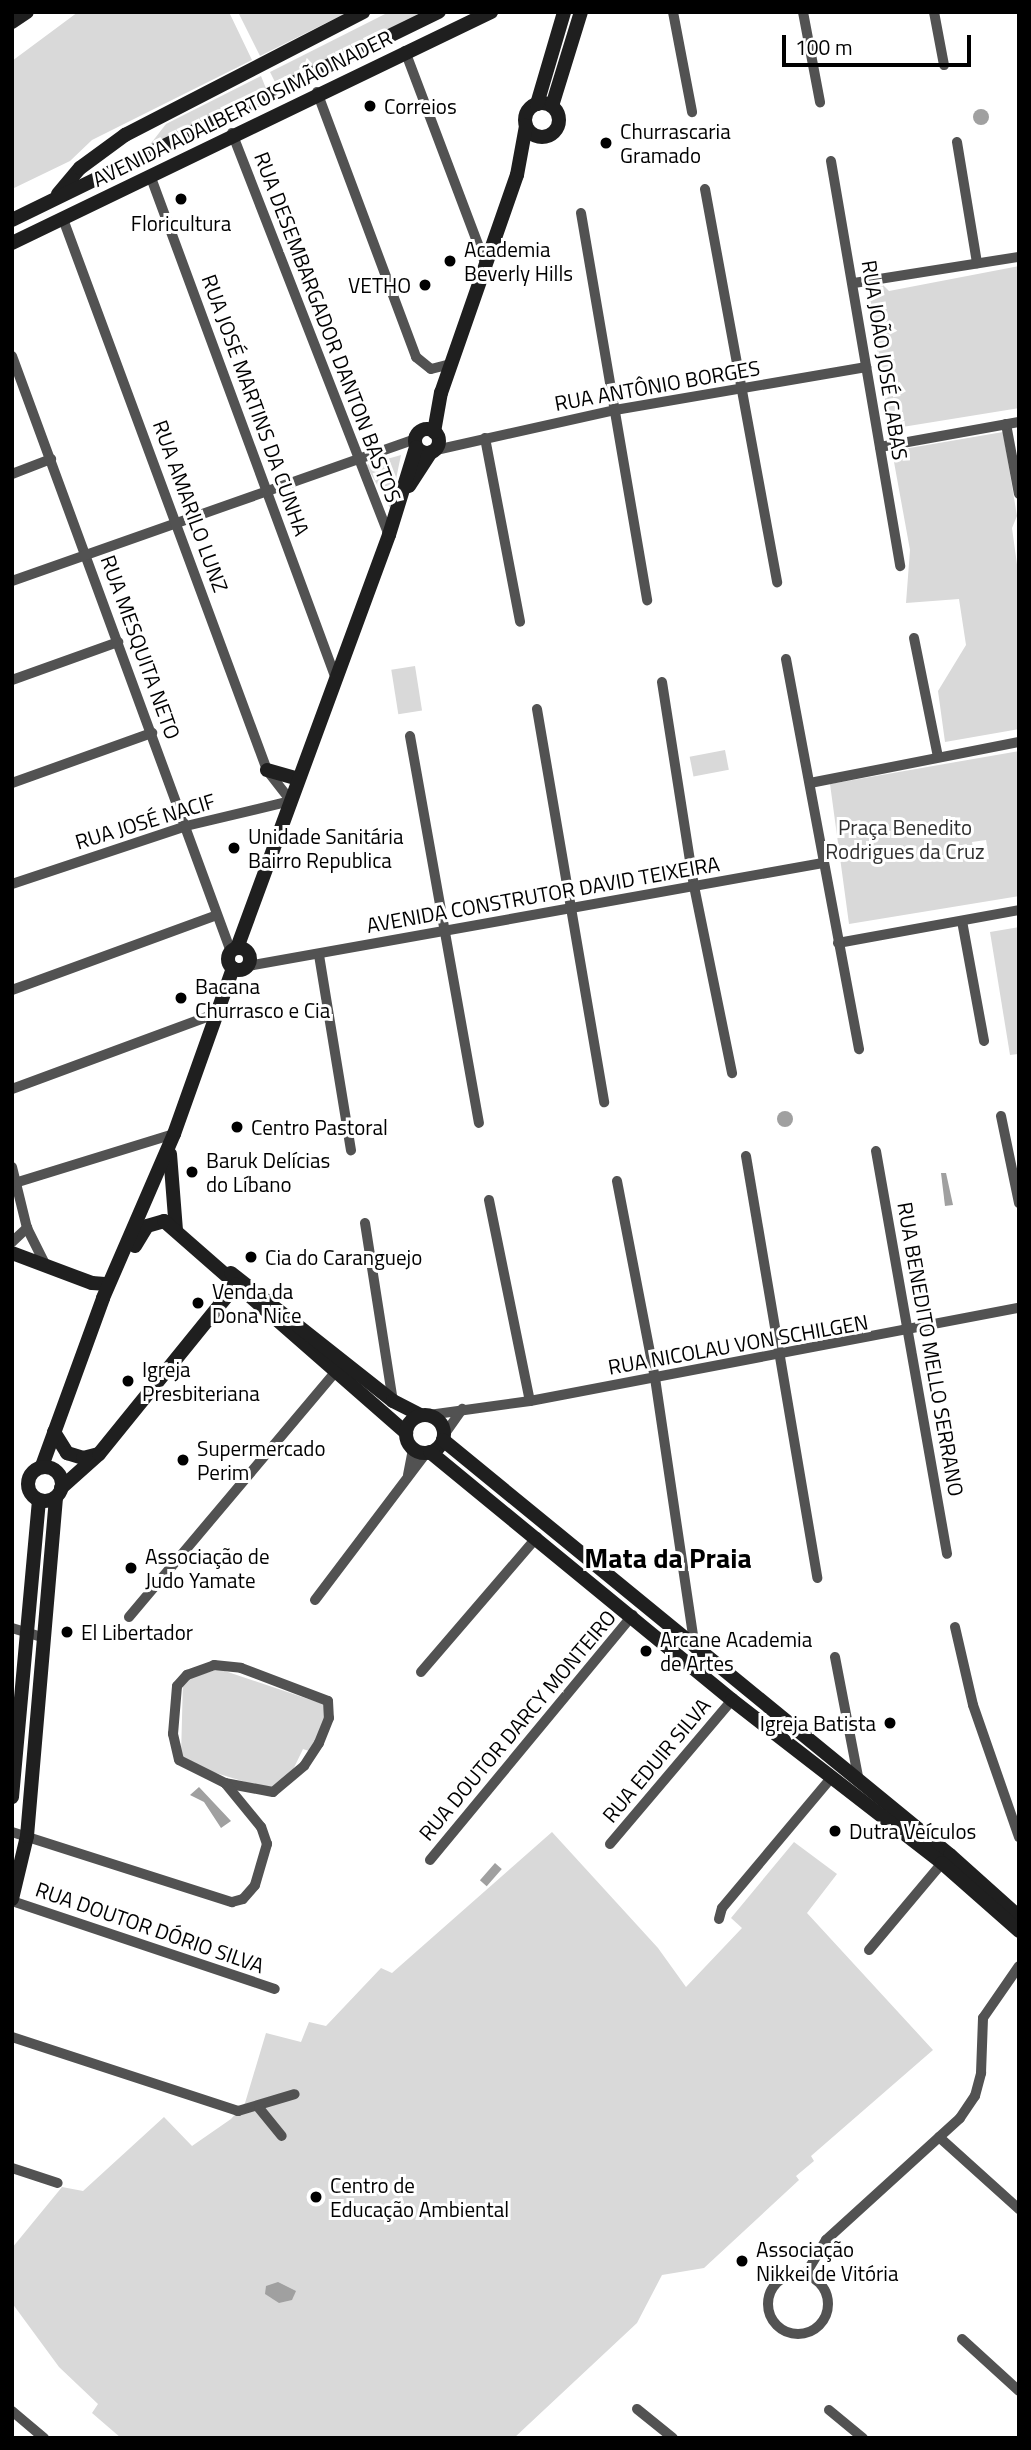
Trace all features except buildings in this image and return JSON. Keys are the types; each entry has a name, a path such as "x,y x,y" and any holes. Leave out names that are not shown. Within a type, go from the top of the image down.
{"street":[{"path":"12,22 27,12"},
{"path":"52,200 80,168 125,135 363,12"},
{"name":"AVENIDA ADALBERTO SIMÃO NADER","path":"12,220 439,12"},
{"name":"AVENIDA ADALBERTO SIMÃO NADER","path":"12,243 317,92 491,12"},
{"path":"12,1478 29,1476 42,1466 106,1291 174,1134 241,959 251,916 298,779 401,499 427,441 441,393 517,175 526,115 537,104 565,12"},
{"path":"517,175 559,126 552,106 556,81 581,12"},
{"path":"673,12 692,112"},
{"path":"803,12 820,102"},
{"path":"934,12 944,65"},
{"path":"405,51 485,263"},
{"path":"317,92 416,357 431,369 451,364"},
{"path":"537,104 552,106"},
{"path":"526,126 537,137 548,137"},
{"name":"RUA DESEMBARGADOR DANTON BASTOS","path":"232,134 355,458 388,535"},
{"path":"957,142 977,263"},
{"name":"RUA JOÃO JOSÉ CABAS","path":"831,161 854,283 900,566"},
{"name":"RUA JOSÉ MARTINS DA CUNHA","path":"150,175 336,679"},
{"path":"705,188 777,582"},
{"path":"12,207 37,208"},
{"path":"581,213 647,600"},
{"name":"RUA AMARILO LUNZ","path":"63,219 267,770 291,801"},
{"path":"854,283 1019,257"},
{"name":"RUA MESQUITA NETO","path":"12,356 15,372 87,554 217,915 241,959"},
{"name":"RUA ANTÔNIO BORGES","path":"427,441 455,443 485,438 615,410 866,367"},
{"path":"880,447 1019,422"},
{"path":"1006,424 1019,494"},
{"path":"485,438 520,622"},
{"path":"12,581 177,523 267,487 355,458 427,441"},
{"path":"12,474 51,459"},
{"path":"914,638 938,757"},
{"path":"12,680 118,642"},
{"path":"323,649 345,655"},
{"path":"786,659 859,1049"},
{"path":"662,682 694,886 733,1073"},
{"path":"537,709 604,1102"},
{"path":"12,783 152,733"},
{"path":"410,736 479,1123"},
{"path":"810,783 1019,742"},
{"path":"267,770 298,779"},
{"name":"RUA JOSÉ NACIF","path":"12,884 186,826 291,801"},
{"name":"AVENIDA CONSTRUTOR DAVID TEIXEIRA","path":"241,959 269,963 319,955 823,863"},
{"path":"838,943 1019,910"},
{"path":"12,990 217,915"},
{"path":"962,920 984,1041"},
{"path":"319,955 351,1150"},
{"path":"12,1089 223,1006"},
{"path":"1001,1116 1019,1203"},
{"path":"18,1182 174,1134"},
{"path":"174,1134 169,1172 176,1230"},
{"name":"RUA BENEDITO MELLO SERRANO","path":"876,1151 947,1554"},
{"path":"746,1156 817,1578"},
{"path":"12,1167 18,1182 27,1228 45,1264"},
{"path":"618,1181 654,1378 696,1651"},
{"path":"489,1200 530,1401"},
{"path":"106,1291 146,1226 158,1220 176,1230 406,1433 423,1452 546,1535 696,1651 743,1689 760,1712 1019,1917"},
{"path":"365,1223 393,1401"},
{"path":"12,1242 27,1228"},
{"path":"12,1253 92,1283 106,1291"},
{"path":"217,1268 248,1282 393,1401 440,1422 444,1437 633,1615 732,1700 760,1712"},
{"path":"12,1485 35,1497 59,1492 99,1454 236,1285"},
{"name":"RUA NICOLAU VON SCHILGEN","path":"424,1415 530,1401 910,1332 1019,1308"},
{"path":"130,1616 336,1371"},
{"path":"315,1600 404,1488 423,1452 444,1437 462,1409"},
{"path":"406,1433 410,1422 424,1415"},
{"path":"54,1432 67,1453 83,1458 99,1454"},
{"path":"12,1900 27,1836 42,1637 59,1492 55,1470 42,1466"},
{"path":"12,1797 19,1630 35,1497 29,1476"},
{"path":"421,1672 546,1535"},
{"name":"RUA DOUTOR DARCY MONTEIRO","path":"430,1860 633,1615"},
{"path":"956,1627 973,1705 1019,1837"},
{"path":"19,1630 42,1637"},
{"path":"835,1657 854,1742 859,1782"},
{"path":"12,1832 232,1902 243,1899 255,1885 267,1844 261,1827 225,1783 186,1768 174,1749 175,1695 181,1679 194,1671 227,1665 328,1701 329,1718 319,1743 285,1784 262,1792 225,1783"},
{"path":"732,1700 743,1689"},
{"name":"RUA EDUIR SILVA","path":"610,1844 732,1700"},
{"path":"719,1919 723,1908 836,1773 854,1742"},
{"path":"13,1765 32,1770"},
{"path":"836,1773 859,1782 946,1859 1019,1931"},
{"path":"869,1950 946,1859"},
{"name":"RUA DOUTOR DÓRIO SILVA","path":"12,1900 275,1989"},
{"path":"805,2275 826,2240 939,2137 975,2096 981,2073 983,2018 1019,1966"},
{"path":"12,2037 238,2110 258,2108 295,2094"},
{"path":"258,2108 282,2136"},
{"path":"939,2137 1019,2209"},
{"path":"12,2168 58,2183"},
{"path":"805,2275 823,2287 827,2313 811,2331 789,2333 771,2317 770,2293 786,2277 805,2275"},
{"path":"962,2339 1019,2390"},
{"path":"637,2409 673,2438"},
{"path":"830,2410 863,2438"},
{"path":"12,2411 44,2438"}],"green space":[{"path":"78,12 229,12 252,60 92,140 70,161 12,189 12,61"},
{"path":"238,12 348,12 260,56"},
{"path":"389,12 426,12 277,86 270,72"},
{"path":"261,76 267,91 145,151 166,124"},
{"path":"1019,266 1019,408 890,429 866,285 881,283 889,291"},
{"path":"1003,432 1017,516 1012,528 1019,579 1019,729 945,742 938,691 966,645 959,599 906,603 910,550 892,451"},
{"path":"401,455 390,508 366,465"},
{"path":"415,666 422,710 398,714 391,670"},
{"path":"725,750 729,770 693,777 690,757"},
{"name":"Praça Benedito Rodrigues da Cruz","path":"1019,751 1019,896 849,924 830,784","holes":["986,840 989,859 975,861 972,842"]},
{"path":"1019,927 1019,1054 1010,1055 990,932"},
{"path":"219,1669 323,1704 327,1711 312,1752 303,1749 290,1776 272,1790 186,1764 181,1756 183,1680"},
{"path":"552,1832 658,1948 686,1987 742,1928 731,1918 794,1842 837,1874 807,1913 933,2050 811,2156 814,2161 796,2176 799,2180 704,2268 662,2275 637,2323 514,2438 121,2438 92,2413 98,2404 59,2367 12,2303 12,2248 62,2187 83,2191 164,2117 192,2146 231,2119 245,2103 266,2033 301,2042 309,2022 326,2026 381,1968 392,1973"}],"shaded area":[{"path":"981,109 987,111 987,123 981,125 975,123 973,117 975,111"},
{"path":"785,1111 793,1119 785,1127 777,1119"},
{"path":"941,1173 946,1173 953,1205 945,1206"},
{"path":"199,1787 231,1821 221,1828 204,1802 190,1795"},
{"path":"495,1863 502,1869 487,1886 480,1880"},
{"path":"278,2282 296,2291 292,2300 279,2303 265,2294 266,2286"}],"place":[{"name":"Correios","path":"370,106"},
{"name":"Churrascaria Gramado","path":"606,143"},
{"name":"Floricultura","path":"181,199"},
{"name":"Academia Beverly Hills","path":"450,261"},
{"name":"VETHO","path":"425,285"},
{"name":"Unidade Sanitária Bairro Republica","path":"234,848"},
{"name":"Bacana Churrasco e Cia","path":"181,998"},
{"name":"Centro Pastoral","path":"237,1127"},
{"name":"Baruk Delícias do Líbano","path":"192,1172"},
{"name":"Cia do Caranguejo","path":"251,1257"},
{"name":"Venda da Dona Nice","path":"198,1303"},
{"name":"Igreja Presbiteriana","path":"128,1381"},
{"name":"Supermercado Perim","path":"183,1460"},
{"name":"Associação de Judo Yamate","path":"131,1568"},
{"name":"El Libertador","path":"67,1632"},
{"name":"Arcane Academia de Artes","path":"646,1651"},
{"name":"Igreja Batista","path":"890,1723"},
{"name":"Dutra Veículos","path":"835,1831"},
{"name":"Centro de Educação Ambiental","path":"316,2197"},
{"name":"Associação Nikkei de Vitória","path":"742,2261"}],"district":[{"name":"Mata da Praia","path":"668,1558"}]}
